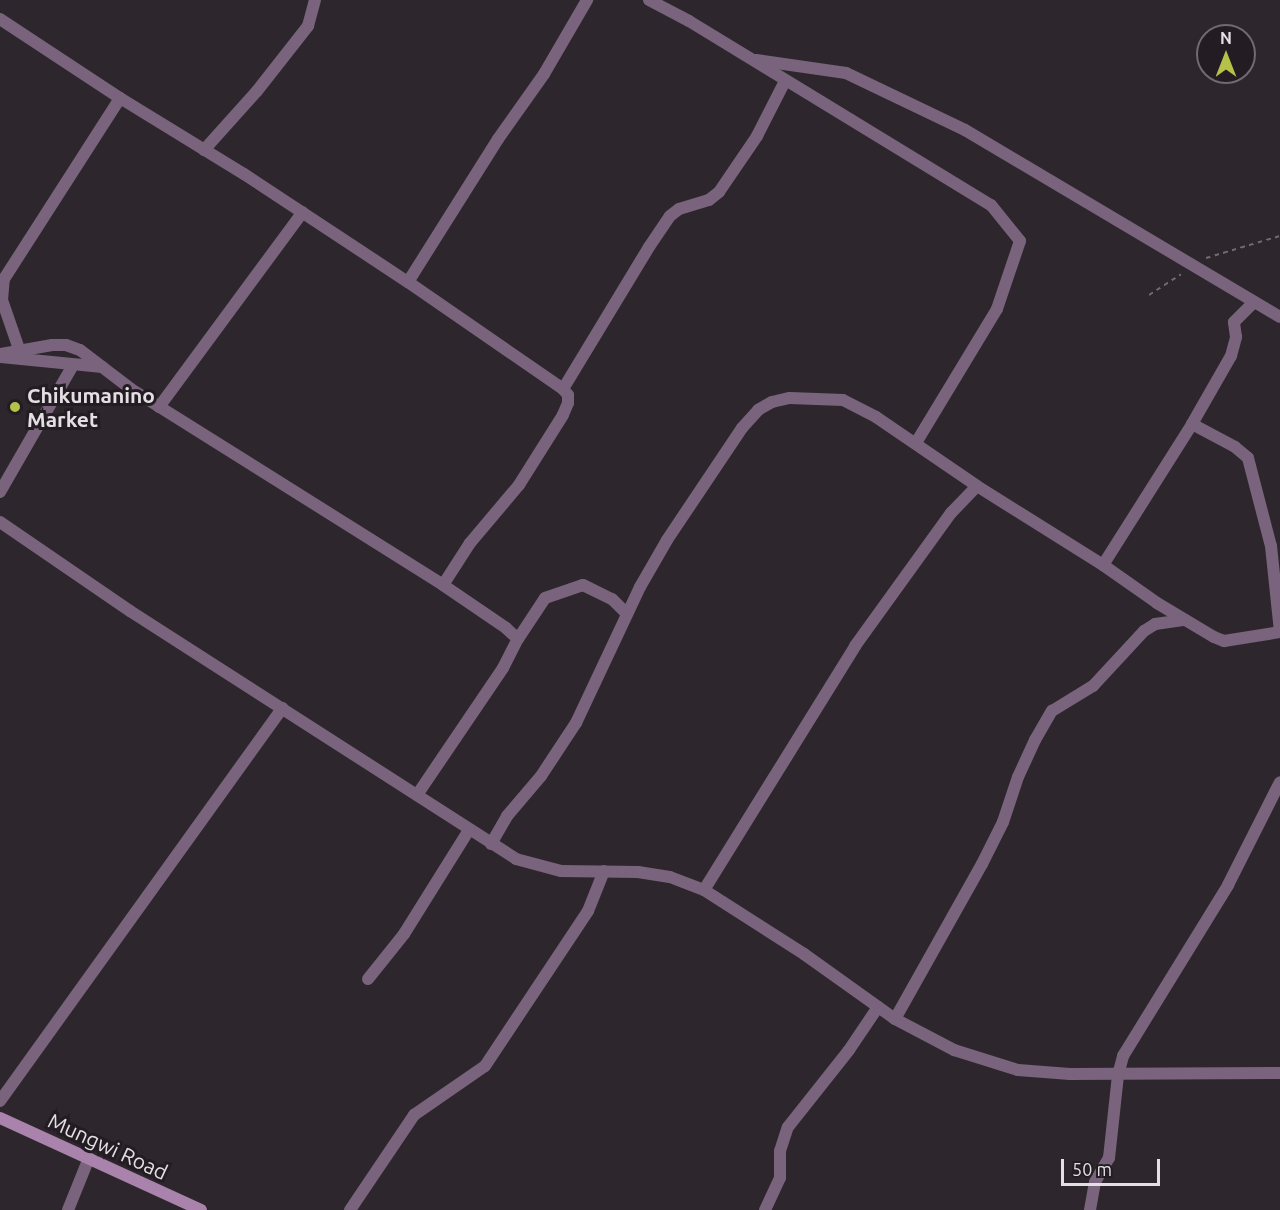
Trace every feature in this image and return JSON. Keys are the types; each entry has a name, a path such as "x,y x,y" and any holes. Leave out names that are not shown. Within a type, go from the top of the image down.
{"main road":[{"name":"Mungwi Road","path":"0,1118 201,1210"}],"street":[{"path":"204,150 258,91 308,26 315,0"},
{"path":"408,282 498,139 544,74 587,0"},
{"path":"649,0 991,206 1020,241 997,309 916,443"},
{"path":"0,19 120,98 303,212 563,388 567,395 563,415 519,485 470,543 443,585"},
{"path":"749,59 846,73 965,130 1280,317"},
{"path":"563,388 648,247 670,216 679,209 709,200 718,192 757,136 785,81"},
{"path":"19,349 2,300 4,279 120,98"},
{"path":"159,407 303,212"},
{"path":"1103,564 1192,424 1233,352 1234,322 1254,302"},
{"path":"0,356 19,349 66,345 80,350 159,407 443,585 506,628 518,639"},
{"path":"0,356 103,368"},
{"path":"0,492 73,365"},
{"path":"491,844 507,816 541,776 576,723 627,614 668,540 742,428 758,410 772,402 790,398 843,400 916,443 977,486 1103,564 1185,620 1224,641 1280,632 1277,572 1248,458 1235,447 1192,424"},
{"path":"704,890 855,646 946,519 977,486"},
{"path":"0,522 130,611 516,859 535,866 561,871 604,871 670,877 704,890 804,954 895,1019 954,1050 1018,1070 1118,1075 1280,1073"},
{"path":"417,795 503,668 518,639 545,598 577,585 591,588 612,599 627,614"},
{"path":"895,1019 1003,822 1018,777 1035,740 1052,711 1093,686 1144,631 1155,624 1185,620"},
{"path":"0,1101 282,708"},
{"path":"1090,1210 1095,1182 1109,1158 1118,1075 1129,1043 1228,885 1280,782"},
{"path":"368,979 404,934 470,830"},
{"path":"350,1210 414,1115 485,1066 588,911 604,871"},
{"path":"765,1210 780,1178 780,1151 788,1127 849,1050 878,1007"},
{"path":"68,1210 89,1158"}],"place":[{"name":"Chikumanino Market","path":"15,407"}]}
